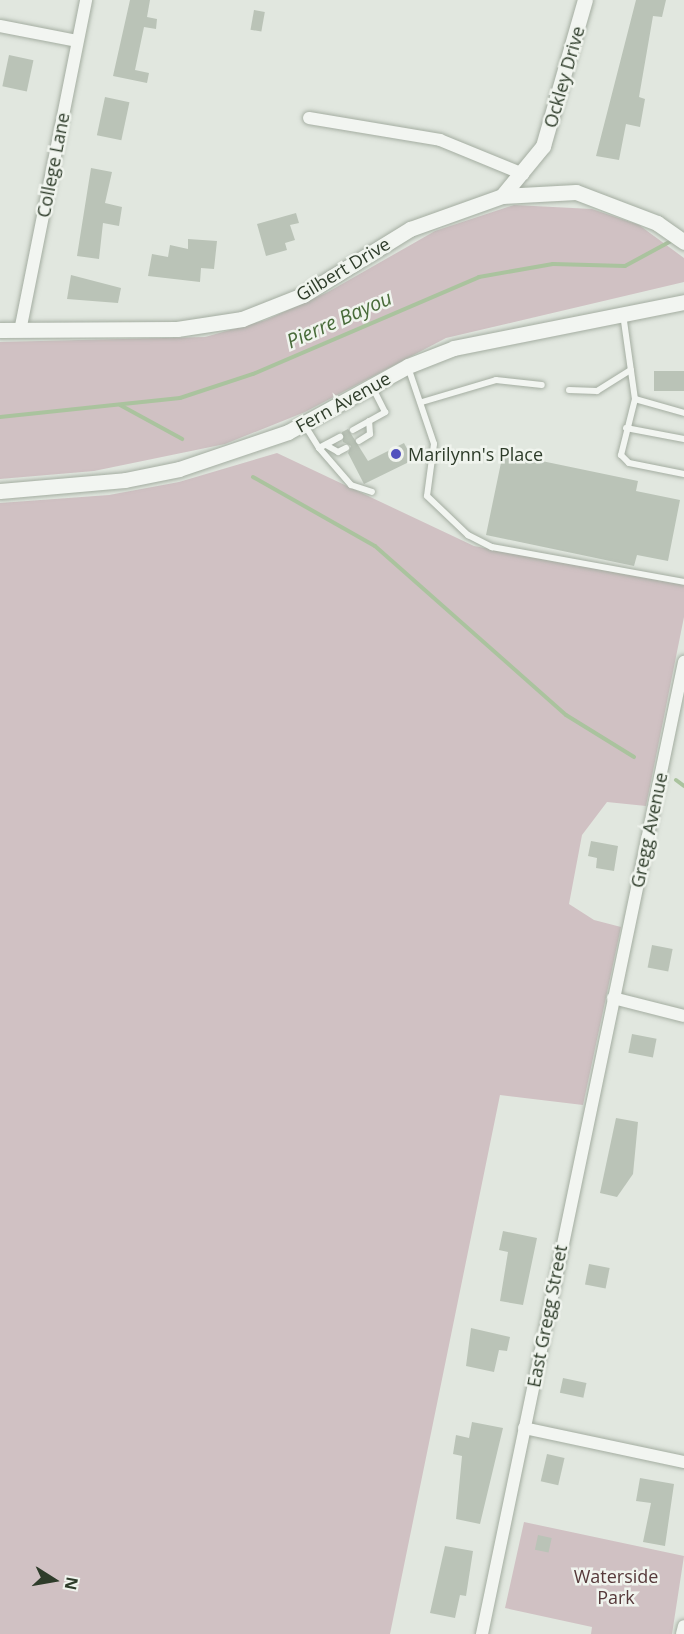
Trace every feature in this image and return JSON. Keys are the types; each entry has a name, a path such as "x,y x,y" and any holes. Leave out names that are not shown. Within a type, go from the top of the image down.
{"street":[{"name":"College Lane","path":"20,331 86,0"},
{"name":"Ockley Drive","path":"502,195 523,174 553,121 585,0"},
{"path":"0,26 77,41"},
{"path":"309,118 440,140 523,174"},
{"path":"502,195 576,192 612,203 678,238"},
{"name":"Gilbert Drive","path":"0,330 177,329 242,319 303,295 410,229 502,195"},
{"name":"Fern Avenue","path":"0,491 125,480 179,469 304,424 408,366 499,336 684,302"},
{"name":"Gregg Avenue","path":"613,998 684,662"},
{"path":"613,998 684,1016"},
{"name":"East Gregg Street","path":"482,1634 613,998"},
{"path":"524,1428 565,1441 684,1462"},
{"path":"682,1634 684,1626"}],"lane":[{"path":"622,314 635,399 626,428 623,460 684,474"},
{"path":"408,366 422,402 434,444 427,496 479,544 684,582"},
{"path":"569,390 597,392 631,370"},
{"path":"422,402 496,380 542,385"},
{"path":"353,430 385,412 372,385"},
{"path":"635,399 684,413"},
{"path":"358,441 370,434 369,421"},
{"path":"304,424 319,448 351,485 372,492"},
{"path":"626,428 684,439"},
{"path":"319,448 340,437"},
{"path":"326,445 338,452 346,448"}],"green space":[{"path":"514,205 592,209 639,225 684,258 684,282 446,338 305,412 225,444 94,471 0,479 0,342 205,337 266,320 328,292 435,231"},
{"path":"277,453 474,546 684,585 684,617 646,806 607,802 582,835 569,904 594,920 621,927 583,1105 500,1095 390,1634 0,1634 0,503 109,495 179,482"},
{"name":"Waterside Park","path":"524,1522 684,1556 672,1634 591,1634 592,1627 505,1608"}],"building":[{"path":"130,0 150,0 147,17 157,19 156,29 144,27 135,70 149,73 147,83 113,76"},
{"path":"636,0 666,0 662,17 653,16 639,97 645,99 640,127 626,124 619,160 596,156"},
{"path":"254,10 265,12 261,32 251,30"},
{"path":"9,55 33,60 27,91 2,86"},
{"path":"105,97 129,102 121,140 97,135"},
{"path":"91,168 112,172 105,203 122,207 119,226 103,223 99,259 77,256"},
{"path":"296,213 299,223 290,225 295,240 285,243 287,250 266,256 257,224"},
{"path":"188,239 217,241 214,269 201,268 200,282 148,276 152,254 168,257 170,245 188,249"},
{"path":"71,275 121,288 118,303 67,299"},
{"path":"654,371 684,371 684,391 654,391"},
{"name":"Marilynn's Place","path":"348,429 368,461 404,443 413,460 364,484 348,453 351,446 343,442 342,432"},
{"path":"503,453 638,481 636,491 680,500 668,561 637,555 634,566 486,535"},
{"path":"591,841 618,846 614,871 596,868 597,858 588,856"},
{"path":"652,945 673,949 668,972 648,968"},
{"path":"632,1034 657,1039 653,1057 628,1053"},
{"path":"616,1118 638,1122 633,1174 617,1197 600,1193"},
{"path":"503,1231 537,1238 523,1305 500,1301 508,1252 499,1250"},
{"path":"589,1264 610,1268 606,1289 585,1285"},
{"path":"471,1328 510,1337 507,1351 499,1350 494,1372 466,1366"},
{"path":"563,1378 586,1383 583,1398 560,1393"},
{"path":"472,1422 503,1428 480,1524 456,1519 462,1456 453,1454 456,1435 469,1438"},
{"path":"547,1454 565,1458 558,1485 541,1481"},
{"path":"640,1478 674,1484 665,1546 643,1542 651,1503 636,1501"},
{"path":"538,1535 552,1538 549,1553 535,1550"},
{"path":"445,1546 473,1551 466,1596 460,1595 455,1618 430,1613"}],"waterway":[{"name":"Pierre Bayou","path":"0,417 180,398 253,374 479,277 553,264 625,266 673,240"},
{"path":"120,405 182,439"},
{"path":"253,477 375,546 566,715 634,757"},
{"path":"676,780 684,786"}],"place":[{"name":"Marilynn's Place","path":"396,454"}]}
